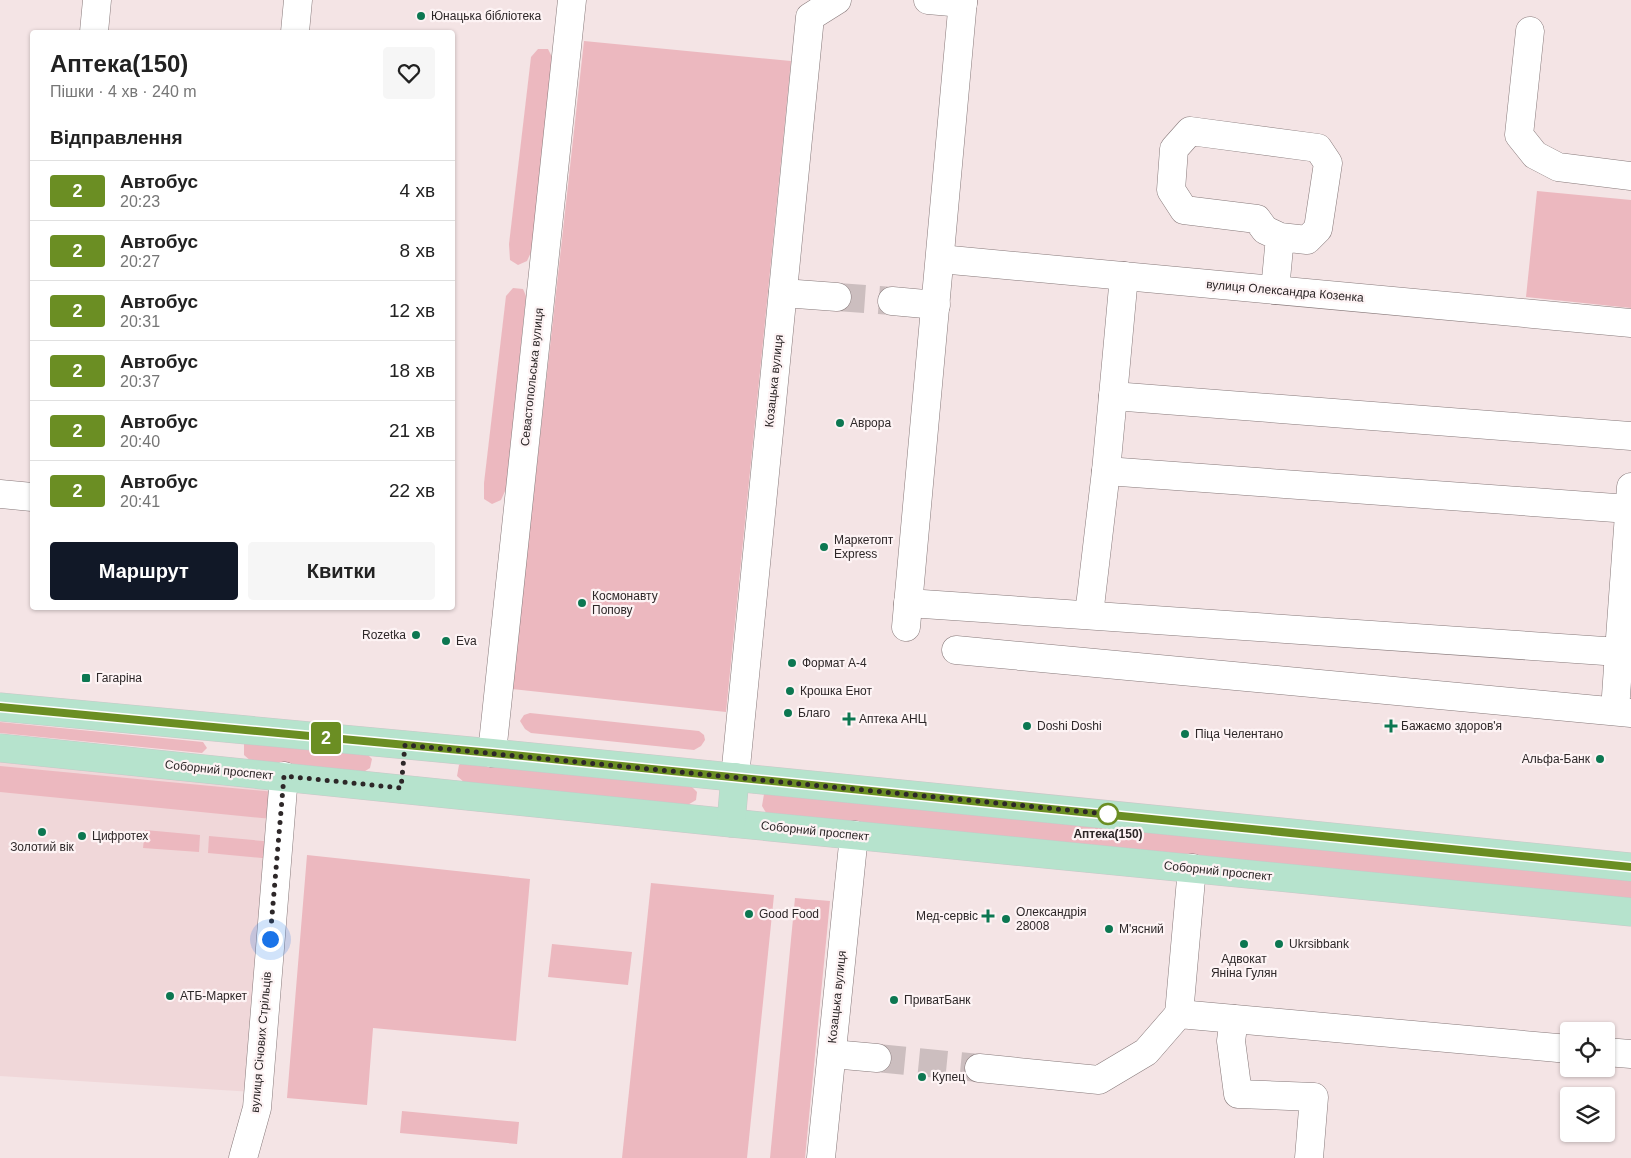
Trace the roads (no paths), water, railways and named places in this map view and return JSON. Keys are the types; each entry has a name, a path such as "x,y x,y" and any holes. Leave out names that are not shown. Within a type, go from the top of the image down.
{"main road":[{"path":"0,707 492,753 1631,867"},
{"path":"226,770 230,729"},
{"path":"401,788 405,745"},
{"name":"Соборний проспект","path":"0,748 730,823 1631,912"},
{"path":"730,823 735,777"}],"street":[{"path":"94,30 97,0"},
{"path":"295,30 298,0"},
{"name":"Севастопольська вулиця","path":"492,753 572,0"},
{"name":"Козацька вулиця","path":"735,777 810,17 837,0"},
{"path":"928,0 963,2 907,615 1089,615 1619,652"},
{"path":"1530,31 1519,136 1535,155 1558,167 1631,176"},
{"path":"1190,131 1318,148 1328,163 1318,229 1307,240 1280,237 1265,230 1257,218 1184,210 1171,190 1174,149 1190,131"},
{"path":"1274,290 1280,237"},
{"name":"вулиця Олександра Козенка","path":"940,259 1631,323"},
{"path":"1089,615 1106,471 1124,276"},
{"path":"783,293 837,297"},
{"path":"892,301 936,305"},
{"path":"1113,396 1631,436"},
{"path":"956,650 1623,712 1619,652 1630,498 1106,471"},
{"path":"0,494 30,497"},
{"name":"вулиця Січових Стрільців","path":"243,1158 257,1108 284,776"},
{"name":"Козацька вулиця","path":"821,1158 854,835"},
{"path":"979,1068 1099,1080 1146,1052 1179,1014 1192,868"},
{"path":"1179,1014 1560,1048"},
{"path":"1234,1019 1231,1041 1238,1094 1314,1097 1309,1158"},
{"path":"1615,1053 1631,1054"},
{"path":"832,1054 877,1058"}],"tunnel":[{"path":"837,297 892,301"},
{"path":"877,1058 979,1068"}],"place":[{"name":"Юнацька бібліотека","path":"421,16"},
{"name":"Аврора","path":"840,423"},
{"name":"Маркетопт Express","path":"824,547"},
{"name":"Космонавту Попову","path":"582,603"},
{"name":"Rozetka","path":"416,635"},
{"name":"Eva","path":"446,641"},
{"name":"Формат А-4","path":"792,663"},
{"name":"Гагаріна","path":"86,678"},
{"name":"Крошка Енот","path":"790,691"},
{"name":"Благо","path":"788,713"},
{"name":"Аптека АНЦ","path":"849,719"},
{"name":"Doshi Doshi","path":"1027,726"},
{"name":"Бажаємо здоров'я","path":"1391,726"},
{"name":"Піца Челентано","path":"1185,734"},
{"name":"Альфа-Банк","path":"1600,759"},
{"name":"Аптека(150)","path":"1108,814"},
{"name":"Золотий вік","path":"42,832"},
{"name":"Цифротех","path":"82,836"},
{"name":"Good Food","path":"749,914"},
{"name":"Мед-сервіс","path":"988,916"},
{"name":"Олександрія 28008","path":"1006,919"},
{"name":"М'ясний","path":"1109,929"},
{"name":"Адвокат Яніна Гулян","path":"1244,944"},
{"name":"Ukrsibbank","path":"1279,944"},
{"name":"АТБ-Маркет","path":"170,996"},
{"name":"ПриватБанк","path":"894,1000"},
{"name":"Купец","path":"922,1077"}]}
